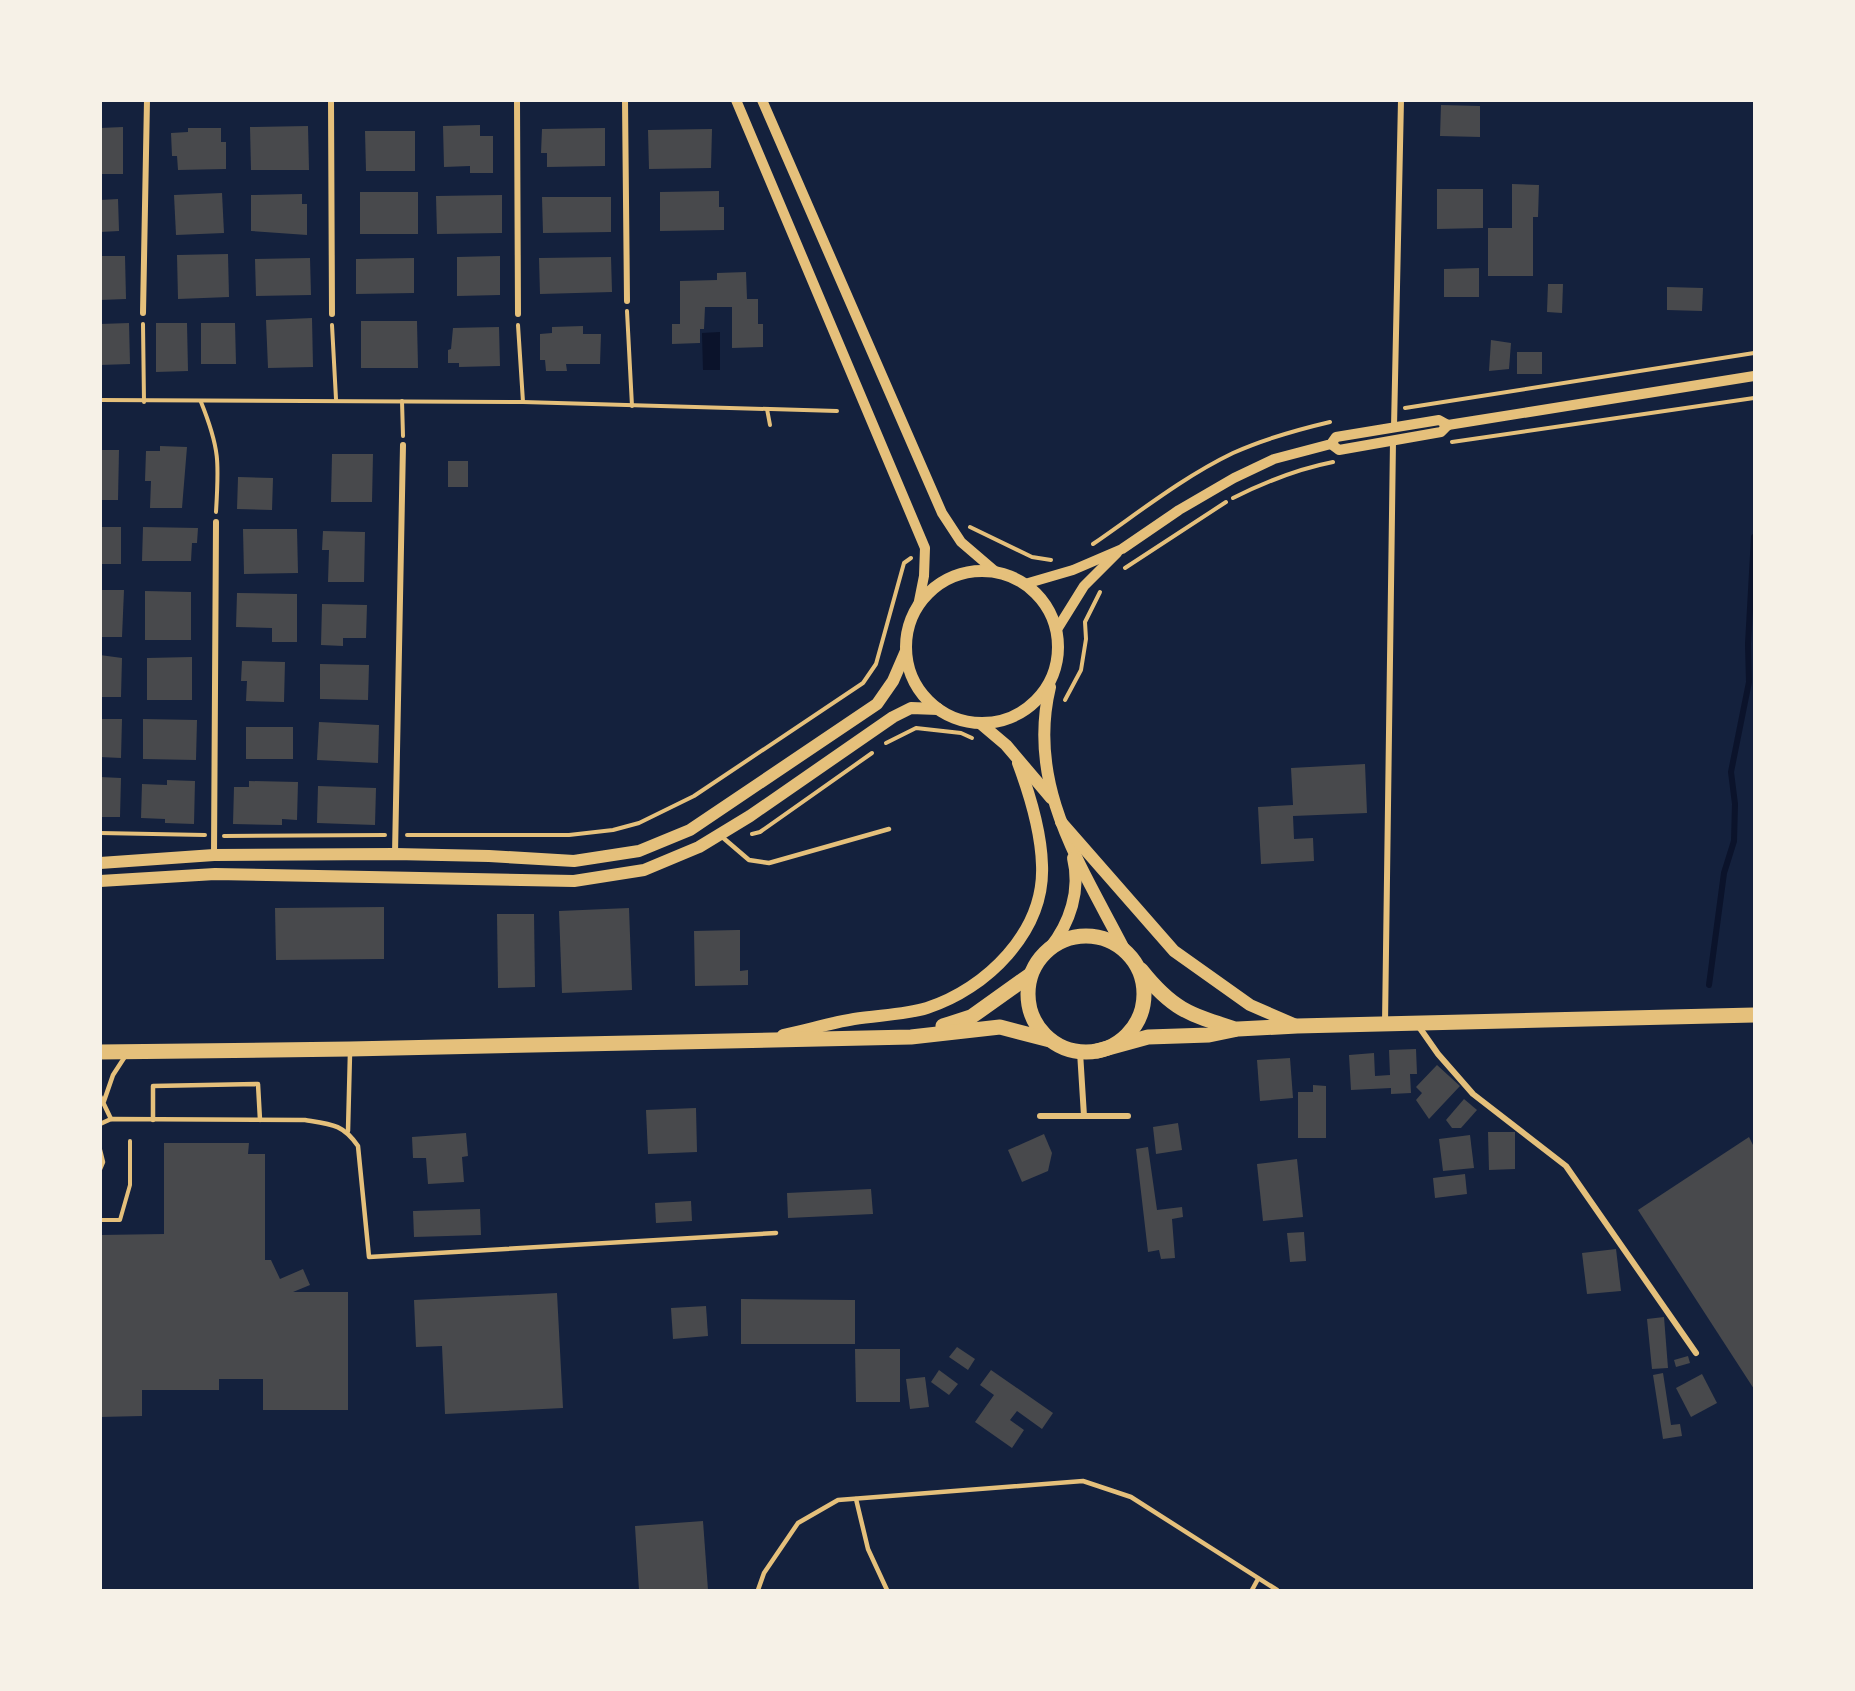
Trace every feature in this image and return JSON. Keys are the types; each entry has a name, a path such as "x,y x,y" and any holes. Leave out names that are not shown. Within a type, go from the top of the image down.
{"main road":[{"path":"1053,674 1040,697 1024,710 1006,719 980,723 958,719 938,709 918,689 908,664 906,651 908,627 918,606 939,584 952,577 981,571 996,572 1025,584 1045,604 1056,630 1058,645 1053,674 1043,720 1051,799 1070,845 1139,969 1144,992 1140,1015 1127,1035 1119,1042 1097,1051"},
{"path":"100,863 214,855 395,854 574,861 639,851 690,830 877,704 893,681 906,651"},
{"path":"100,881 215,873 574,881 644,870 699,847 893,717 911,708 938,709"},
{"path":"980,723 1005,746 1051,799"},
{"path":"762,1040 852,1019 926,1009 971,989 1003,961 1028,924 1037,900 1043,867 1035,817 1018,763"},
{"path":"1061,822 1174,951 1251,1005 1297,1026"},
{"path":"1050,1040 1037,1025 1029,1006 1030,975 1035,965 1064,929 1076,892 1076,869 1070,845"},
{"path":"1050,948 1071,937 1104,938 1129,954 1162,996 1194,1016 1238,1029"},
{"path":"911,1037 971,1017 1030,975"},
{"path":"100,1052 911,1037 1000,1028 1050,1040 1080,1052 1097,1051 1148,1037 1209,1035 1238,1029 1755,1015"}],"street":[{"path":"142,313 147,100"},
{"path":"331,100 332,314"},
{"path":"517,100 518,314"},
{"path":"625,100 627,301"},
{"path":"736,100 925,548 924,576 918,606"},
{"path":"762,100 942,513 961,542 996,572"},
{"path":"1394,428 1401,100"},
{"path":"1331,444 1339,450 1441,432 1448,425 1755,376"},
{"path":"1056,630 1084,586 1122,549 1179,510 1234,478 1274,459 1331,444 1336,437 1439,420 1448,425"},
{"path":"1385,1025 1394,441"},
{"path":"395,854 403,445"},
{"path":"214,855 216,522"},
{"path":"1025,584 1073,570 1122,549"},
{"path":"1417,1024 1438,1054 1473,1094 1566,1166 1696,1353"},
{"path":"1080,1052 1084,1116"},
{"path":"1040,1116 1128,1116"}],"lane":[{"path":"719,834 749,860 769,862 889,829"},
{"path":"348,1131 350,1049"},
{"path":"104,1101 113,1075 129,1051"},
{"path":"153,1120 153,1086 258,1084 260,1120"},
{"path":"100,1095 111,1119"},
{"path":"100,1124 111,1119 305,1120 331,1124 348,1131 358,1146 369,1257 776,1233"},
{"path":"100,1150 103,1162 100,1169"},
{"path":"758,1590 764,1573 798,1522 838,1500 1083,1481 1131,1497 1277,1590"},
{"path":"856,1499 868,1549 887,1590"},
{"path":"1252,1590 1258,1579"}],"path":[{"path":"627,301 632,406"},
{"path":"142,313 144,402"},
{"path":"332,314 336,399"},
{"path":"518,314 523,402"},
{"path":"1440,443 1754,398"},
{"path":"100,400 201,402 336,399 837,411"},
{"path":"402,401 403,445"},
{"path":"201,402 215,437 220,459 216,522"},
{"path":"767,410 770,425"},
{"path":"1119,574 1230,499 1311,466 1342,460"},
{"path":"231,836 569,835 613,830 639,823 694,796 863,683 876,664 904,563"},
{"path":"1063,705 1081,670 1084,656 1085,622 1099,593 1106,586"},
{"path":"749,834 760,832 909,730 939,729 961,733 979,742"},
{"path":"100,833 201,835"},
{"path":"100,1220 120,1220 130,1185 130,1141"}],"water":[{"path":"720,332 720,370 703,370 702,333"}],"building":[{"path":"1441,105 1480,106 1480,137 1440,136"},
{"path":"480,125 480,136 493,136 493,173 470,173 470,166 444,167 443,126"},
{"path":"308,126 309,170 251,170 250,127"},
{"path":"123,127 123,174 100,174 100,128"},
{"path":"188,128 221,128 221,142 226,142 226,169 178,170 177,156 172,156 171,133 188,132"},
{"path":"605,128 605,166 547,167 547,153 541,153 542,129"},
{"path":"712,129 711,168 649,169 648,130"},
{"path":"365,131 415,131 415,171 366,171"},
{"path":"1512,184 1539,185 1538,217 1533,217 1533,276 1488,276 1488,228 1512,228"},
{"path":"1437,189 1483,189 1483,228 1437,229"},
{"path":"719,191 719,207 724,207 724,230 660,231 660,192"},
{"path":"360,192 418,192 418,234 360,234"},
{"path":"222,193 224,233 176,235 174,195"},
{"path":"302,194 302,204 307,204 307,235 251,231 251,195"},
{"path":"502,195 502,233 437,234 436,196"},
{"path":"542,197 611,197 611,232 543,233"},
{"path":"118,199 119,231 100,232 100,200"},
{"path":"228,254 229,297 178,299 177,255"},
{"path":"100,256 125,256 126,299 100,300"},
{"path":"500,256 500,295 457,296 457,257"},
{"path":"611,257 612,292 540,294 539,258"},
{"path":"310,258 311,295 256,296 255,259"},
{"path":"414,258 414,293 356,294 356,259"},
{"path":"1479,268 1479,297 1444,297 1444,269"},
{"path":"746,272 747,299 758,299 758,324 763,324 763,347 732,348 732,307 705,307 704,329 700,329 700,343 672,344 672,324 680,324 680,281 717,280 717,273"},
{"path":"1548,284 1563,284 1562,313 1547,312"},
{"path":"1667,287 1703,288 1702,311 1667,310"},
{"path":"312,318 313,367 268,368 266,320"},
{"path":"361,321 417,321 418,368 361,368"},
{"path":"129,323 130,364 100,365 100,324"},
{"path":"156,323 187,323 188,371 156,372"},
{"path":"201,323 235,323 236,364 201,364"},
{"path":"583,326 583,334 601,334 600,364 566,364 567,371 546,371 545,360 540,360 540,334 552,333 552,327"},
{"path":"499,327 500,366 459,367 459,363 448,363 448,350 451,349 453,328"},
{"path":"1491,340 1511,343 1509,369 1489,371"},
{"path":"1517,352 1542,352 1542,374 1517,374"},
{"path":"160,446 187,447 182,508 150,508 151,481 145,481 146,451 160,451"},
{"path":"100,450 119,450 118,500 100,500"},
{"path":"332,454 373,454 372,502 331,502"},
{"path":"448,461 468,461 468,487 448,487"},
{"path":"238,477 273,478 272,510 237,509"},
{"path":"100,527 121,527 121,564 100,564"},
{"path":"143,527 198,528 197,543 192,543 191,561 142,561"},
{"path":"243,529 297,529 298,573 244,574"},
{"path":"323,531 365,532 364,582 328,582 329,550 322,550"},
{"path":"100,590 124,590 122,637 100,637"},
{"path":"145,591 191,592 191,640 145,640"},
{"path":"237,593 297,594 297,642 272,642 272,628 236,627"},
{"path":"322,604 367,605 366,638 343,638 343,646 321,645"},
{"path":"100,655 122,658 121,697 100,697"},
{"path":"192,657 192,700 147,700 147,658"},
{"path":"242,661 285,662 284,702 246,701 247,681 241,681"},
{"path":"320,664 369,665 368,700 320,699"},
{"path":"100,719 122,719 121,758 100,757"},
{"path":"143,719 197,720 196,760 143,759"},
{"path":"319,722 379,725 378,763 317,760"},
{"path":"246,727 293,727 293,759 246,759"},
{"path":"1365,764 1367,813 1293,816 1294,839 1313,838 1314,861 1261,864 1258,807 1293,805 1291,768"},
{"path":"100,777 121,778 120,817 100,817"},
{"path":"167,780 195,781 194,824 165,823 165,819 141,818 142,784 167,785"},
{"path":"249,781 298,782 297,820 282,819 282,825 233,824 234,787 249,787"},
{"path":"318,786 376,788 375,825 317,823"},
{"path":"384,907 384,959 276,960 275,908"},
{"path":"629,908 632,990 562,993 559,911"},
{"path":"497,914 534,914 535,987 498,988"},
{"path":"740,930 740,971 748,970 748,985 695,986 694,931"},
{"path":"1416,1049 1417,1074 1410,1074 1411,1093 1391,1094 1391,1088 1351,1090 1349,1055 1374,1053 1375,1076 1390,1075 1389,1050"},
{"path":"1290,1058 1293,1098 1260,1101 1257,1060"},
{"path":"1437,1065 1460,1086 1429,1119 1416,1100 1422,1093 1416,1087"},
{"path":"1313,1085 1326,1086 1326,1138 1298,1138 1298,1092 1313,1092"},
{"path":"1464,1099 1477,1110 1461,1128 1452,1128 1446,1120"},
{"path":"696,1108 697,1152 648,1154 646,1110"},
{"path":"1178,1123 1182,1150 1156,1154 1153,1127"},
{"path":"1488,1132 1515,1132 1515,1169 1489,1170"},
{"path":"466,1133 468,1156 462,1157 464,1182 428,1184 426,1158 413,1158 412,1137"},
{"path":"1044,1134 1052,1153 1048,1171 1022,1182 1008,1150"},
{"path":"1470,1135 1474,1168 1443,1171 1439,1139"},
{"path":"1749,1137 1754,1147 1754,1389 1638,1210"},
{"path":"164,1143 249,1143 248,1154 265,1154 265,1260 271,1260 280,1279 303,1269 310,1285 293,1292 348,1292 348,1410 263,1410 263,1379 219,1379 219,1390 142,1390 142,1416 100,1417 100,1235 164,1234"},
{"path":"1148,1147 1157,1210 1182,1207 1183,1217 1172,1219 1175,1258 1161,1259 1159,1250 1148,1252 1136,1149"},
{"path":"1297,1159 1303,1217 1263,1221 1257,1164"},
{"path":"1465,1174 1467,1194 1435,1198 1433,1178"},
{"path":"871,1189 873,1214 788,1218 787,1193"},
{"path":"691,1201 692,1221 656,1223 655,1203"},
{"path":"480,1209 481,1235 414,1237 413,1211"},
{"path":"1304,1232 1306,1261 1290,1262 1287,1233"},
{"path":"1616,1249 1621,1291 1587,1294 1582,1253"},
{"path":"557,1293 563,1408 445,1414 442,1346 416,1347 414,1300"},
{"path":"741,1299 855,1300 855,1344 741,1344"},
{"path":"706,1306 708,1336 673,1339 671,1308"},
{"path":"1664,1317 1668,1368 1652,1369 1647,1319"},
{"path":"957,1347 975,1359 968,1370 949,1357"},
{"path":"855,1349 900,1349 900,1402 856,1402"},
{"path":"1688,1356 1690,1363 1676,1367 1674,1360"},
{"path":"939,1370 958,1384 949,1395 931,1382"},
{"path":"991,1370 1053,1413 1042,1429 1017,1411 1010,1420 1024,1430 1012,1448 975,1422 994,1395 980,1385"},
{"path":"1663,1373 1671,1425 1680,1424 1682,1436 1663,1439 1653,1375"},
{"path":"1702,1374 1717,1403 1691,1417 1676,1388"},
{"path":"925,1377 929,1407 910,1409 906,1379"},
{"path":"703,1521 708,1590 639,1590 635,1526"}],"waterway":[{"path":"1709,985 1724,873 1734,841 1735,804 1731,772 1749,682 1748,644 1754,537"}]}
